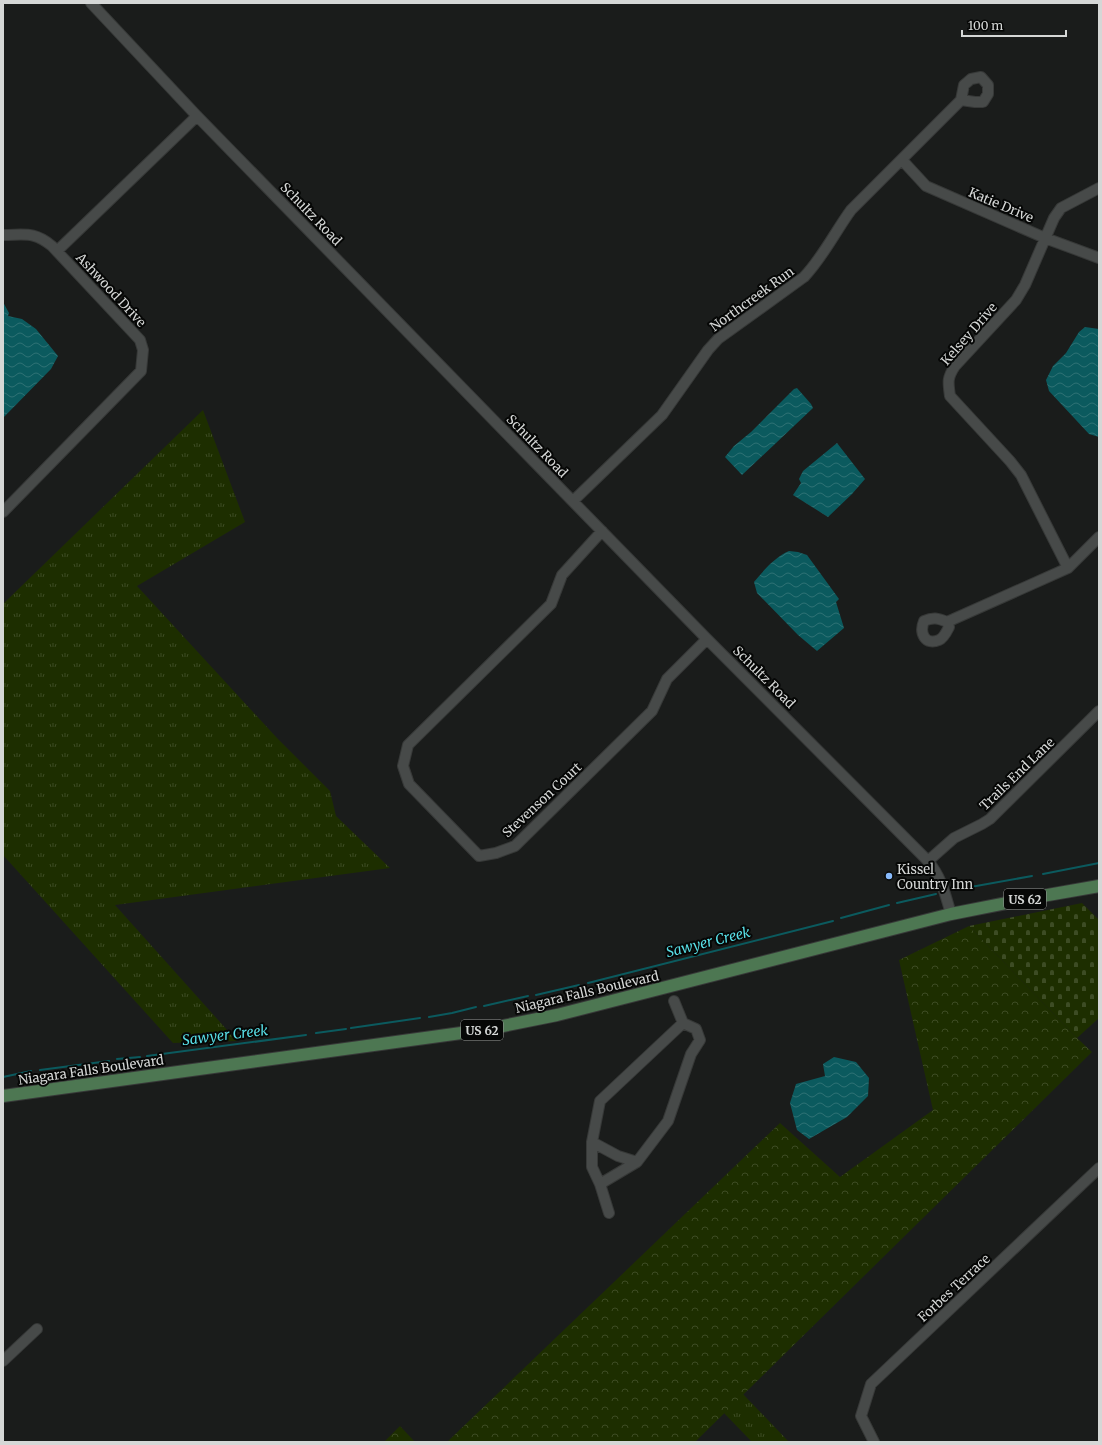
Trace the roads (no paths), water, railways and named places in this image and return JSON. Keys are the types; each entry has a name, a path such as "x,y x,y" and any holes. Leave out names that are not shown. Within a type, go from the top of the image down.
{"main road":[{"name":"Niagara Falls Boulevard","path":"3,1096 483,1030 557,1015 950,914 1099,886"}],"street":[{"name":"Schultz Road","path":"91,3 197,116 707,639 928,861 938,874 944,889 950,914"},
{"name":"Northcreek Run","path":"573,501 662,415 708,350 718,339 804,277 814,266 851,210 961,100"},
{"name":"Ashwood Drive","path":"3,512 141,371 143,350 140,340 57,251 197,116"},
{"name":"Katie Drive","path":"902,160 926,186 1045,238 1099,258"},
{"name":"Kelsey Drive","path":"1068,568 1021,475 950,396 948,385 949,375 956,366 1016,300 1025,285 1054,218 1061,208 1099,188"},
{"path":"3,236 31,234 42,238 57,251"},
{"name":"Stevenson Court","path":"602,531 562,575 551,604 408,745 403,766 409,784 478,856 496,853 515,846 648,716 652,711 667,679 707,639"},
{"path":"947,622 1068,568 1099,537"},
{"name":"Trails End Lane","path":"928,861 954,838 982,824 994,816 1099,711"},
{"path":"600,1184 637,1162 668,1121 691,1054 700,1040 696,1029 682,1023 674,1001"},
{"path":"609,1213 600,1184 592,1167 592,1142 600,1101 682,1023"},
{"path":"592,1142 618,1156 637,1162"},
{"name":"Forbes Terrace","path":"874,1442 861,1416 871,1384 1099,1168"},
{"path":"3,1362 37,1329"}],"water":[{"path":"3,302 9,313 8,316 22,319 36,329 58,356 51,369 3,418"},
{"path":"1085,327 1099,329 1099,437 1089,434 1049,391 1046,380 1053,366 1066,353 1079,332"},
{"path":"797,388 813,408 742,475 725,457 734,446 751,432 794,389"},
{"path":"837,443 865,479 828,517 793,495 801,483 799,479 803,471"},
{"path":"789,551 807,555 839,599 836,602 844,628 817,651 798,635 757,593 754,582 774,560"},
{"path":"834,1057 856,1062 869,1078 868,1096 847,1117 809,1139 797,1130 790,1103 796,1084 825,1076 823,1064"}],"waterway":[{"name":"Sawyer Creek","path":"1043,874 1099,863"},
{"name":"Sawyer Creek","path":"954,890 1032,876"},
{"name":"Sawyer Creek","path":"897,903 936,894"},
{"name":"Sawyer Creek","path":"841,918 889,905"},
{"name":"Sawyer Creek","path":"588,983 833,921"},
{"name":"Sawyer Creek","path":"536,995 579,985"},
{"name":"Sawyer Creek","path":"484,1006 528,996"},
{"name":"Sawyer Creek","path":"429,1017 476,1007"},
{"name":"Sawyer Creek","path":"351,1028 420,1018"},
{"name":"Sawyer Creek","path":"316,1033 346,1029"},
{"name":"Sawyer Creek","path":"147,1056 306,1035"},
{"name":"Sawyer Creek","path":"117,1059 140,1057"},
{"name":"Sawyer Creek","path":"40,1070 109,1061"},
{"name":"Sawyer Creek","path":"3,1077 31,1071"}],"place":[{"name":"Kissel Country Inn","path":"889,876"}]}
